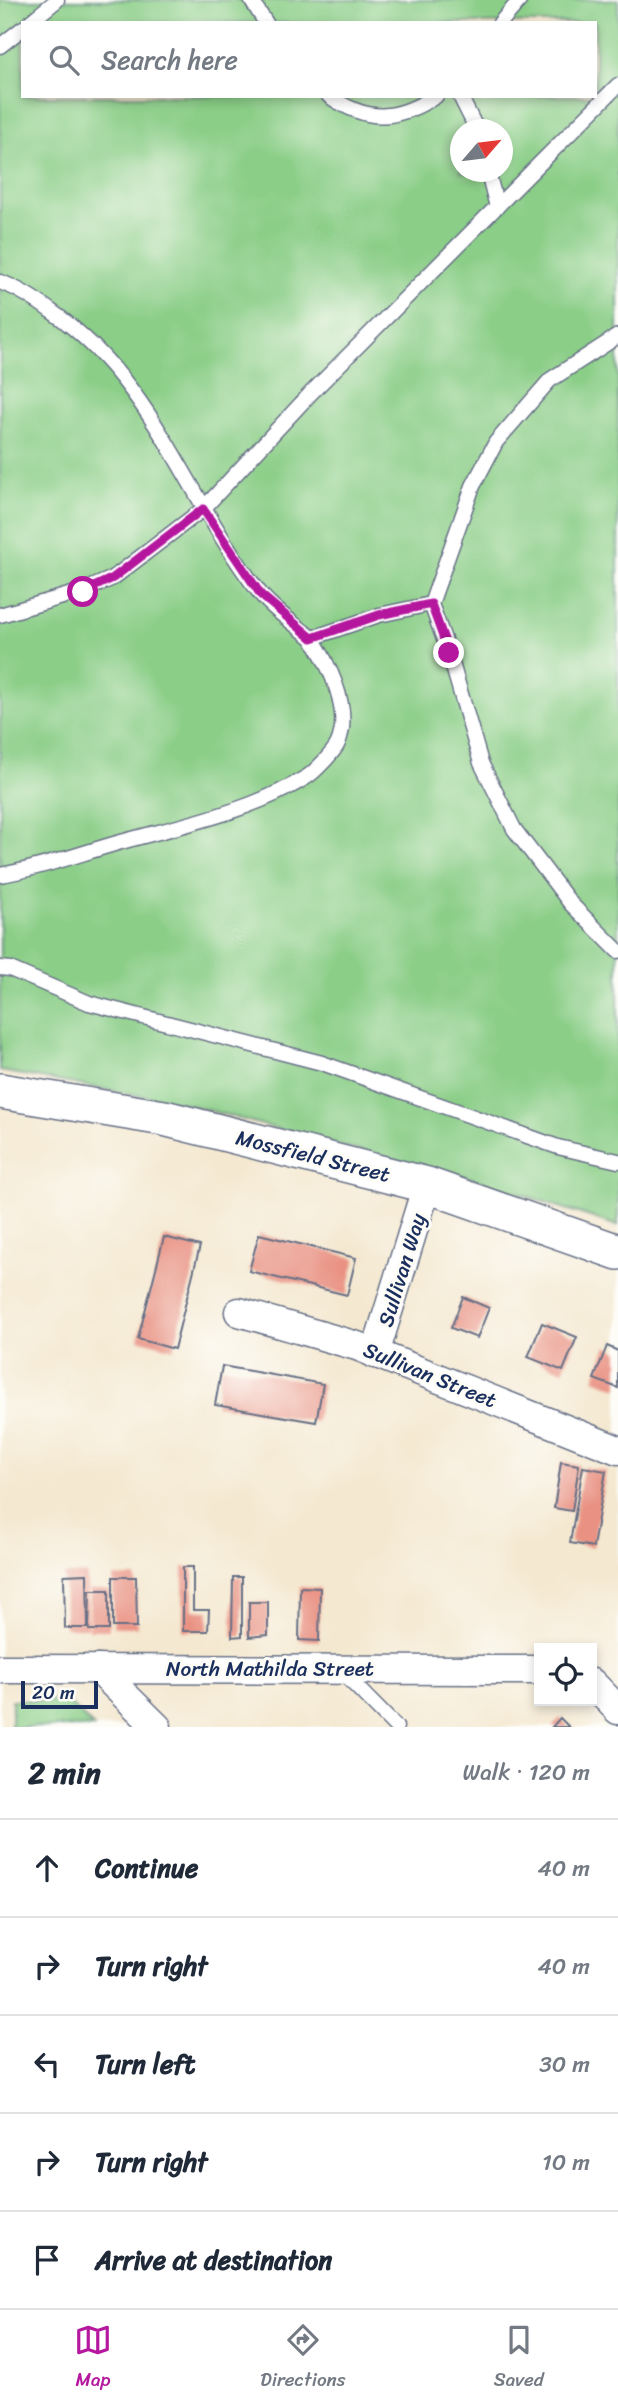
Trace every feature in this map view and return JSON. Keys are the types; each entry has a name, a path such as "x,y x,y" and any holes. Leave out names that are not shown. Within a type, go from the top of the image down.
{"street":[{"name":"Mossfield Street","path":"0,1091 164,1118 427,1185 618,1252"},
{"name":"Sullivan Way","path":"376,1354 427,1185"},
{"name":"Sullivan Street","path":"239,1312 358,1346 618,1450"},
{"name":"North Mathilda Street","path":"0,1669 534,1670"},
{"path":"97,1669 157,1727"},
{"path":"597,1688 618,1710"}],"lane":[{"path":"31,21 57,0"},
{"path":"251,0 265,21"},
{"path":"502,21 520,0"},
{"path":"0,46 21,30"},
{"path":"0,615 83,592 113,578 203,509 311,393 618,85"},
{"path":"332,98 347,109 367,116 390,116 420,106 433,98"},
{"path":"461,98 472,119"},
{"path":"491,182 497,207"},
{"path":"0,282 37,301 68,322 132,387 166,440 203,509 261,595 312,638 328,665 338,691 342,720 338,744 308,777 270,796 227,812 0,875"},
{"path":"618,337 550,380 496,442 473,486 431,604 449,653 481,763 514,829 570,904 618,951"},
{"path":"597,348 618,350"},
{"path":"312,638 379,615 431,604"},
{"path":"0,968 89,1003 322,1063 558,1147 618,1161"},
{"path":"338,1669 396,1727"}],"green space":[{"path":"0,0 618,0 618,1226 471,1178 182,1103 0,1071"},
{"path":"12,1700 67,1701 94,1727 11,1727"}],"building":[{"path":"259,1234 356,1258 347,1295 249,1271"},
{"path":"164,1237 200,1246 174,1349 138,1339"},
{"path":"463,1297 489,1308 477,1338 451,1328"},
{"path":"542,1323 577,1337 563,1371 528,1357"},
{"path":"607,1346 618,1351 618,1388 594,1379"},
{"path":"222,1366 323,1384 316,1422 215,1405"},
{"path":"561,1462 579,1465 572,1511 554,1508"},
{"path":"583,1467 606,1471 593,1547 570,1543"},
{"path":"183,1567 193,1567 193,1610 209,1610 208,1631 183,1631"},
{"path":"87,1574 88,1628 65,1628 64,1575"},
{"path":"113,1577 136,1577 137,1627 113,1627"},
{"path":"233,1577 242,1577 242,1636 232,1637"},
{"path":"300,1587 320,1588 319,1641 299,1640"},
{"path":"90,1590 109,1590 109,1630 89,1630"},
{"path":"249,1602 268,1602 268,1635 249,1637"},
{"path":"560,1718 569,1727 552,1727"}],"route":[{"path":"83,592 113,578 142,558 203,509 261,595 312,638 379,615 431,604 449,653"}]}
